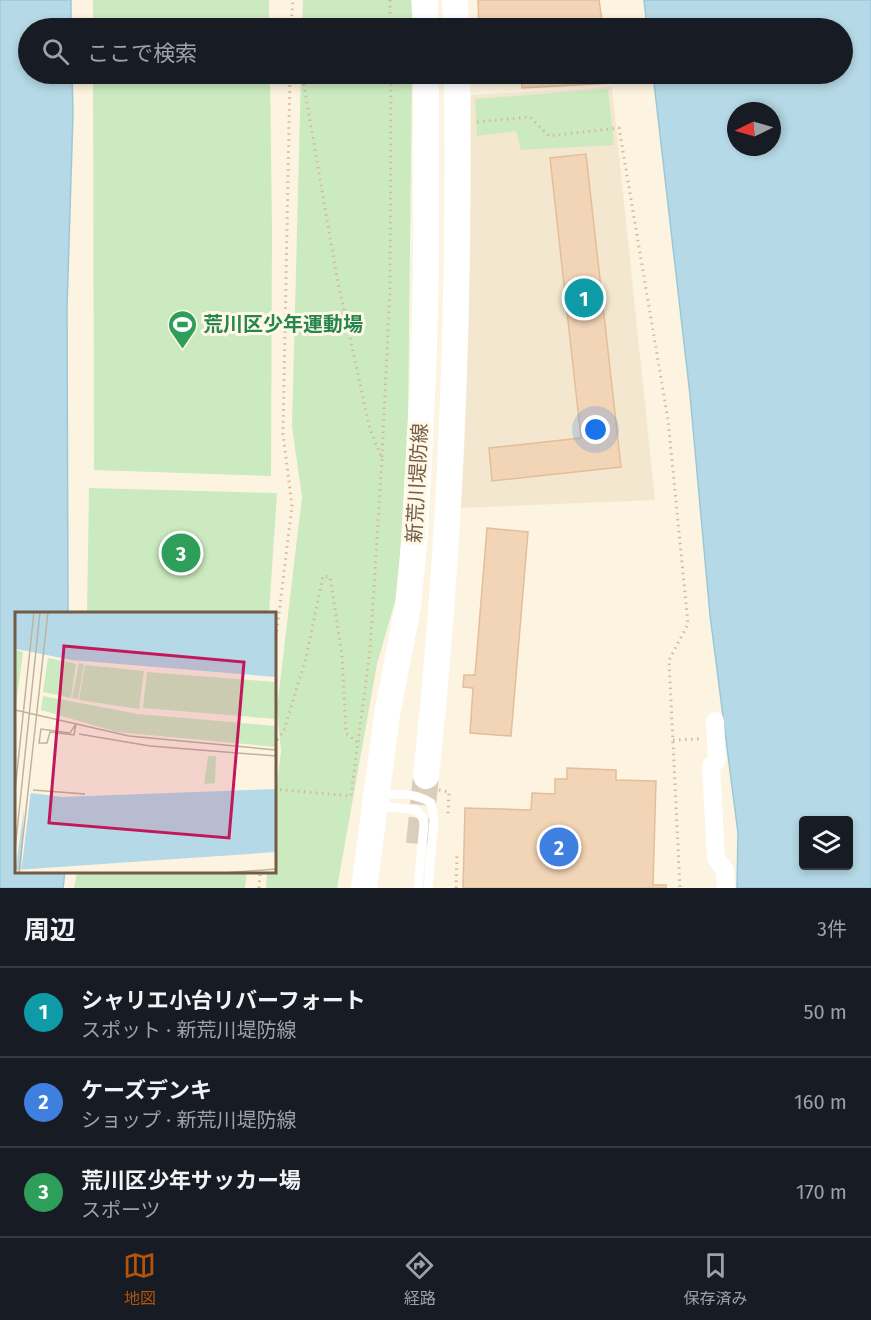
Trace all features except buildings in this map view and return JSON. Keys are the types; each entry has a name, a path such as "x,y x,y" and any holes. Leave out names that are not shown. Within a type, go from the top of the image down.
{"main road":[{"path":"425,0 426,18"},
{"path":"455,0 456,18"},
{"name":"新荒川堤防線","path":"364,888 387,715 408,606 415,534 423,388 426,274 426,84"},
{"name":"新荒川堤防線","path":"426,776 436,684 451,461 457,226 456,84"}],"street":[{"path":"716,730 717,760 711,766 715,847 716,859 725,870 726,888"}],"lane":[{"path":"376,797 391,793 422,797 431,802 435,821 428,888"},
{"path":"376,797 389,807 416,810 423,818 418,888"}],"path":[{"path":"291,18 293,0"},
{"path":"390,0 390,18"},
{"path":"276,638 292,506 283,434 290,84"},
{"path":"304,84 337,278 370,429 382,459"},
{"path":"276,789 351,796 370,650 382,459 390,290 391,84"},
{"path":"457,124 530,117 549,136 619,128 669,420 688,624 669,660 680,888"},
{"path":"276,742 284,730 306,658 323,576 330,577 342,655 346,733 358,742"},
{"path":"673,740 716,730"},
{"path":"456,888 457,855"},
{"path":"259,888 260,873"}],"shaded area":[{"path":"612,87 655,500 459,508 471,95"}],"green space":[{"path":"93,0 269,0 269,18 93,18"},
{"path":"303,0 411,0 412,18 302,18"},
{"name":"荒川区少年運動場","path":"93,84 270,84 271,476 94,470"},
{"path":"301,84 412,84 408,423 398,591 377,664 337,888 266,888 267,873 276,873 276,792 281,751 277,708 302,497 292,427"},
{"path":"608,89 614,145 521,150 516,131 477,136 475,99"},
{"path":"89,488 277,493 269,612 87,612"},
{"path":"77,873 247,873 245,888 74,888"}],"water":[{"path":"0,0 71,0 71,18 18,18 18,84 72,84 67,308 68,612 15,612 15,873 65,873 63,888 0,888"},
{"path":"644,0 871,0 871,888 737,888 738,833 710,615 690,395 654,84 853,84 853,18 646,18"}],"tunnel":[{"path":"419,844 426,776"}],"place":[{"name":"シャリエ小台リバーフォート","path":"584,298"},
{"name":"荒川区少年運動場","path":"182,350"},
{"name":"荒川区少年サッカー場","path":"181,553"},
{"name":"ケーズデンキ","path":"559,847"}]}
